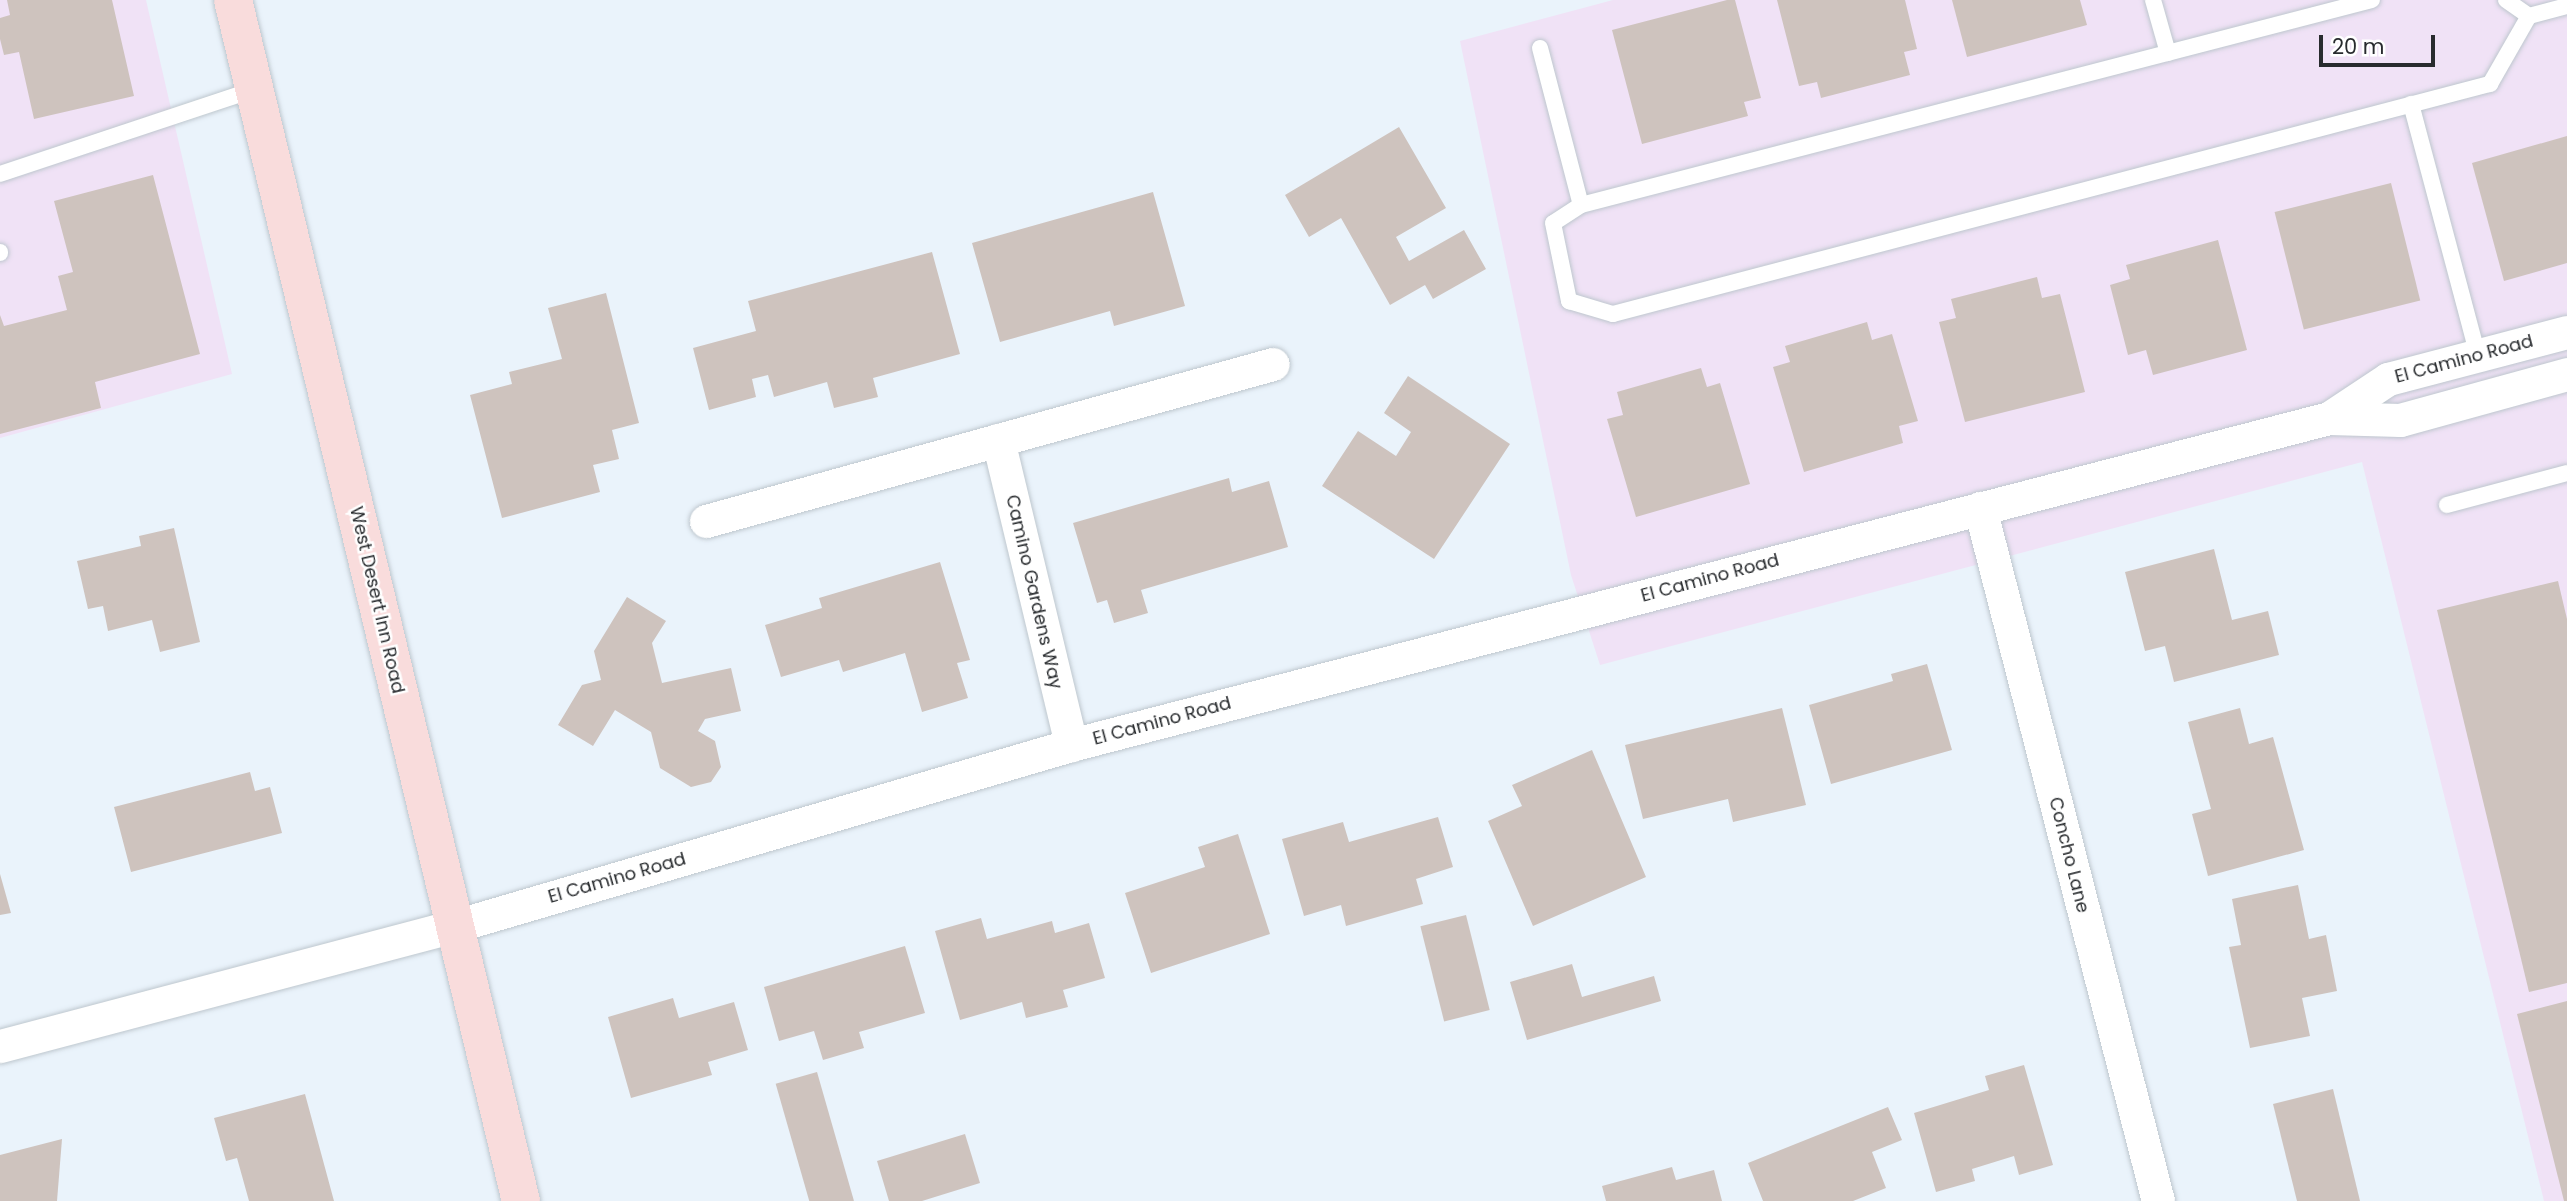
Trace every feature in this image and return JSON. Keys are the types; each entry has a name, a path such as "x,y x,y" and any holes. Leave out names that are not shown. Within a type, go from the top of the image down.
{"main road":[{"name":"West Desert Inn Road","path":"233,0 521,1201"}],"street":[{"name":"El Camino Road","path":"2329,418 2388,379 2567,332"},
{"path":"706,521 1273,364"},
{"name":"El Camino Road","path":"0,1046 455,926 1071,744 2329,418 2400,420 2567,374"},
{"name":"Camino Gardens Way","path":"998,440 1071,744"},
{"name":"Concho Lane","path":"1980,508 2158,1201"}],"lane":[{"path":"2153,0 2168,53"},
{"path":"2372,0 2347,3 2168,53 1581,205 1553,223 1569,301 1612,314 2490,83 2529,16 2567,6"},
{"path":"2506,0 2529,16"},
{"path":"1540,47 1581,205"},
{"path":"0,174 255,89"},
{"path":"2411,104 2478,356"},
{"path":"2447,505 2567,473"}],"shaded area":[{"path":"0,0 146,0 232,374 0,438"},
{"path":"1613,0 2567,0 2567,1201 2544,1201 2362,462 1600,665 1571,575 1460,41"}],"building":[{"path":"7,0 112,0 134,96 34,119 19,52 4,55 0,39 0,18 10,15"},
{"path":"1735,0 1761,98 1744,102 1748,116 1642,144 1612,30"},
{"path":"1777,0 1905,0 1917,49 1904,52 1910,75 1821,98 1817,82 1799,86"},
{"path":"1952,0 2080,0 2087,25 1967,57"},
{"path":"1399,127 1446,208 1396,237 1409,261 1464,230 1486,269 1433,299 1425,285 1390,305 1341,218 1309,237 1285,195"},
{"path":"2567,136 2567,263 2504,281 2472,163"},
{"path":"153,175 200,354 95,382 101,408 0,434 0,315 4,326 67,310 58,276 73,272 54,201"},
{"path":"2391,183 2420,300 2304,329 2275,212"},
{"path":"1153,192 1185,306 1114,326 1110,311 1000,342 972,243"},
{"path":"2218,240 2247,350 2153,375 2146,350 2128,355 2110,285 2130,279 2126,265"},
{"path":"932,252 960,354 873,378 878,397 834,408 827,382 774,397 768,375 752,379 756,397 709,410 693,348 756,331 748,301"},
{"path":"2037,277 2042,298 2060,294 2085,392 1965,422 1939,322 1956,318 1951,299"},
{"path":"606,293 639,423 612,430 619,459 593,465 600,492 502,518 470,395 512,384 509,372 562,359 548,308"},
{"path":"1867,322 1872,340 1892,334 1918,421 1899,426 1903,443 1804,472 1773,367 1790,362 1785,346"},
{"path":"1701,368 1707,387 1720,383 1750,484 1636,517 1607,419 1623,415 1617,392"},
{"path":"1408,376 1510,444 1434,559 1322,486 1358,431 1396,456 1411,432 1384,413"},
{"path":"1229,478 1232,492 1269,481 1288,547 1141,590 1148,613 1114,623 1107,600 1097,603 1073,523"},
{"path":"174,528 200,642 160,652 152,620 108,631 103,606 88,609 77,561 141,546 139,536"},
{"path":"2214,549 2232,620 2268,611 2279,655 2174,682 2165,646 2145,651 2125,572"},
{"path":"940,562 970,660 957,663 968,698 922,712 905,653 843,672 839,660 781,677 765,625 822,608 819,598"},
{"path":"2558,581 2567,619 2567,983 2529,992 2437,610"},
{"path":"627,597 666,621 652,643 662,683 731,668 741,711 705,719 698,731 715,741 721,767 711,782 691,787 660,768 651,732 615,710 593,746 558,725 582,685 601,680 594,651"},
{"path":"1927,664 1952,750 1831,784 1809,705 1893,681 1891,674"},
{"path":"1782,708 1806,805 1733,822 1728,799 1643,819 1625,745"},
{"path":"2240,708 2249,744 2273,737 2304,850 2208,876 2192,814 2211,809 2188,722"},
{"path":"1592,750 1646,877 1533,926 1488,821 1522,806 1512,785"},
{"path":"250,772 255,791 270,787 282,833 131,872 114,807"},
{"path":"1438,817 1453,867 1416,879 1423,904 1346,926 1341,905 1304,916 1282,839 1343,822 1349,842"},
{"path":"1238,834 1270,934 1151,973 1125,893 1205,867 1198,847"},
{"path":"0,874 11,913 0,915"},
{"path":"2298,885 2309,939 2326,935 2337,991 2302,998 2310,1036 2250,1048 2229,947 2241,945 2232,899"},
{"path":"1466,915 1490,1010 1444,1021 1420,926"},
{"path":"981,918 987,939 1052,921 1055,933 1089,923 1105,978 1063,990 1068,1007 1026,1018 1022,1002 960,1020 935,931"},
{"path":"905,946 925,1013 859,1032 864,1048 823,1060 814,1031 779,1041 764,987"},
{"path":"1572,964 1582,997 1654,976 1661,1001 1527,1040 1510,982"},
{"path":"673,998 679,1018 734,1002 748,1050 708,1062 712,1075 631,1098 608,1017"},
{"path":"2567,1001 2567,1201 2564,1201 2517,1014"},
{"path":"2024,1065 2053,1165 2019,1175 2014,1156 1972,1169 1975,1181 1936,1192 1914,1113 1989,1090 1985,1076"},
{"path":"817,1072 854,1201 809,1201 776,1084"},
{"path":"2333,1089 2360,1201 2297,1201 2273,1104"},
{"path":"305,1094 334,1201 249,1201 237,1158 226,1161 214,1118"},
{"path":"1888,1107 1902,1140 1872,1152 1886,1188 1853,1201 1763,1201 1748,1163"},
{"path":"965,1134 980,1183 922,1201 889,1201 877,1161"},
{"path":"62,1139 57,1201 0,1201 0,1155"},
{"path":"1672,1167 1676,1180 1714,1170 1722,1201 1606,1201 1602,1186"}]}
